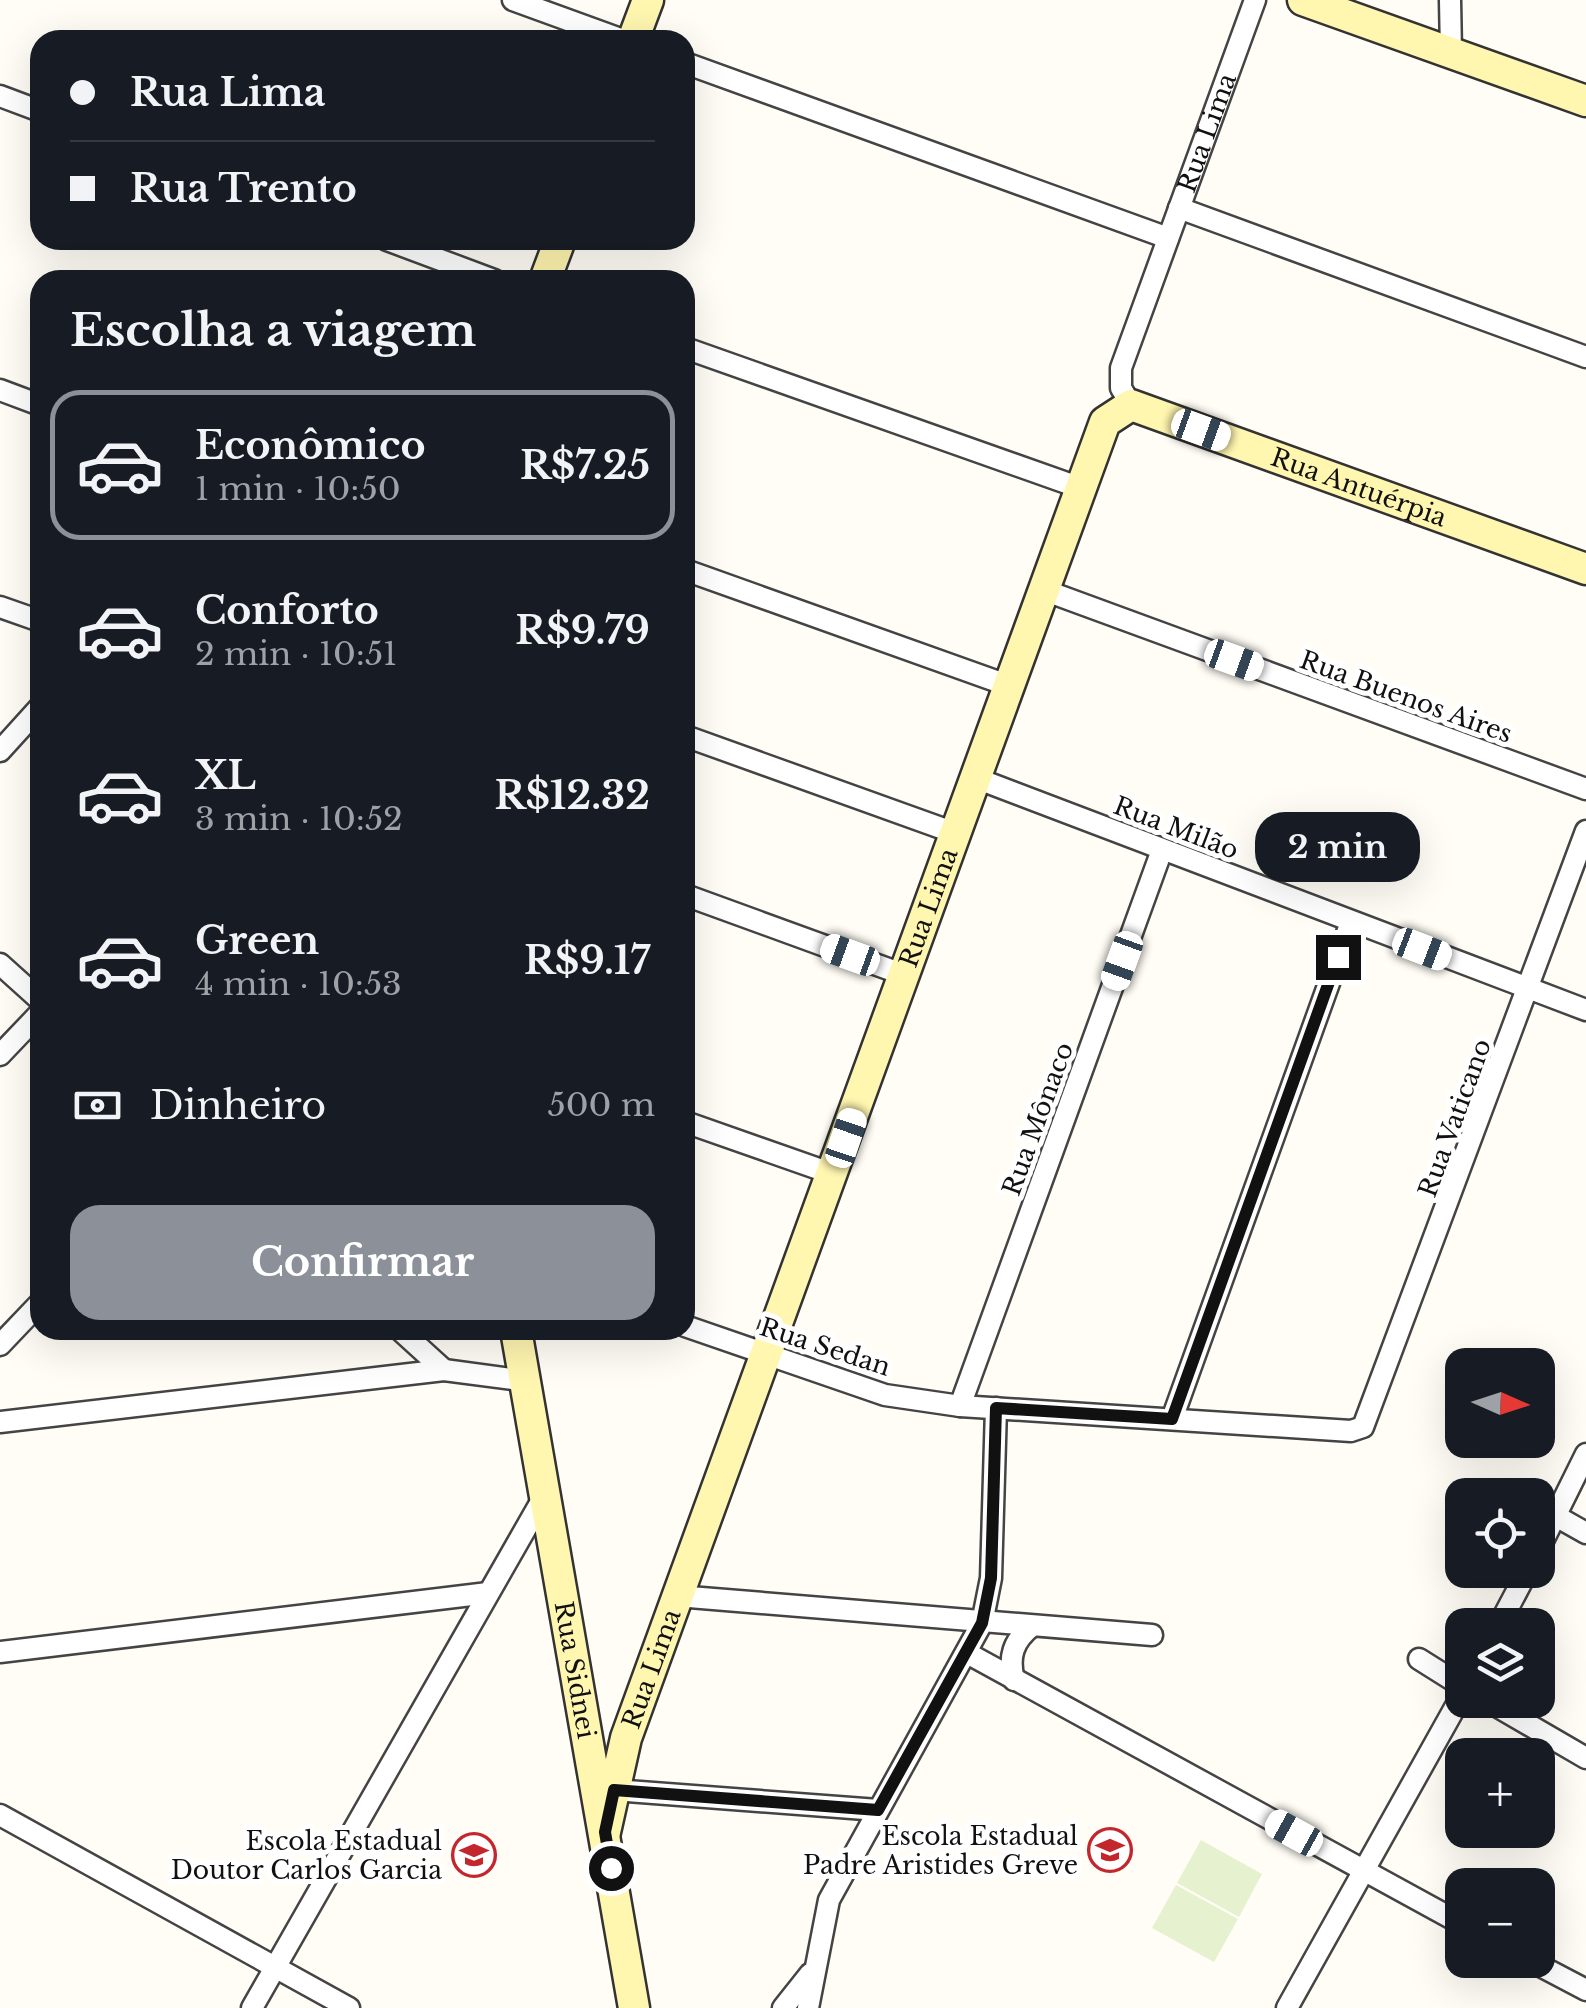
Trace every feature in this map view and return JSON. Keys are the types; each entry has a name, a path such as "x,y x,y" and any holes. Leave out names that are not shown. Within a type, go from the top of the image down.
{"main road":[{"path":"637,30 648,0"},
{"path":"1311,1 1586,100"},
{"name":"Rua Lima","path":"605,1832 621,1786 626,1738 1099,430 1131,405"},
{"name":"Rua Antuérpia","path":"1131,405 1586,569"},
{"name":"Rua Sidnei","path":"518,1340 634,2008"},
{"path":"590,1737 607,1744 626,1738"},
{"path":"590,1737 621,1786"}],"street":[{"path":"513,0 596,30"},
{"name":"Rua Lima","path":"1131,405 1120,388 1121,368 1255,0"},
{"path":"1450,0 1450,52"},
{"path":"695,66 1168,238"},
{"path":"0,96 30,107"},
{"path":"1179,208 1586,357"},
{"path":"414,250 467,270"},
{"path":"695,352 1078,487"},
{"path":"0,390 30,400"},
{"path":"695,574 1007,685"},
{"name":"Rua Buenos Aires","path":"1041,589 1586,789"},
{"path":"0,607 30,618"},
{"path":"0,751 30,718"},
{"path":"695,740 954,832"},
{"name":"Rua Milão","path":"973,778 1586,1010"},
{"name":"Rua Vaticano","path":"1369,1422 1586,831"},
{"name":"Rua Mônaco","path":"960,1406 1162,850"},
{"path":"695,899 902,974"},
{"path":"1172,1419 1351,922"},
{"path":"0,964 30,991"},
{"path":"0,1055 30,1024"},
{"path":"695,1126 833,1174"},
{"path":"0,1345 30,1314"},
{"name":"Rua Sedan","path":"695,1330 870,1392 960,1406 1351,1431 1369,1422"},
{"path":"411,1340 444,1370"},
{"path":"0,1422 444,1370 528,1381"},
{"path":"808,2008 824,1912 982,1623 991,1578 996,1408"},
{"path":"1555,1513 1586,1454"},
{"path":"252,2008 547,1492"},
{"path":"1555,1516 1586,1533"},
{"path":"508,1558 526,1551 558,1558"},
{"path":"0,1652 488,1594"},
{"path":"677,1596 1152,1636"},
{"path":"1014,1680 1011,1668 1015,1644 1032,1626"},
{"path":"967,1653 1445,1915"},
{"path":"1419,1659 1445,1675"},
{"path":"1287,2008 1449,1718"},
{"path":"1517,1718 1586,1758"},
{"path":"621,1786 878,1810"},
{"path":"0,1815 350,2008"},
{"path":"783,2008 811,1972"},
{"path":"1555,1973 1586,1990"}],"green space":[{"path":"1201,1840 1262,1874 1239,1917 1177,1883"},
{"path":"1176,1885 1238,1919 1214,1962 1152,1928"}],"place":[{"name":"Escola Estadual Padre Aristides Greve","path":"1110,1850"},
{"name":"Escola Estadual Doutor Carlos Garcia","path":"474,1855"}],"route":[{"path":"611,1868 605,1832 614,1790 878,1810 982,1623 991,1578 996,1408 1172,1419 1338,957"}]}
